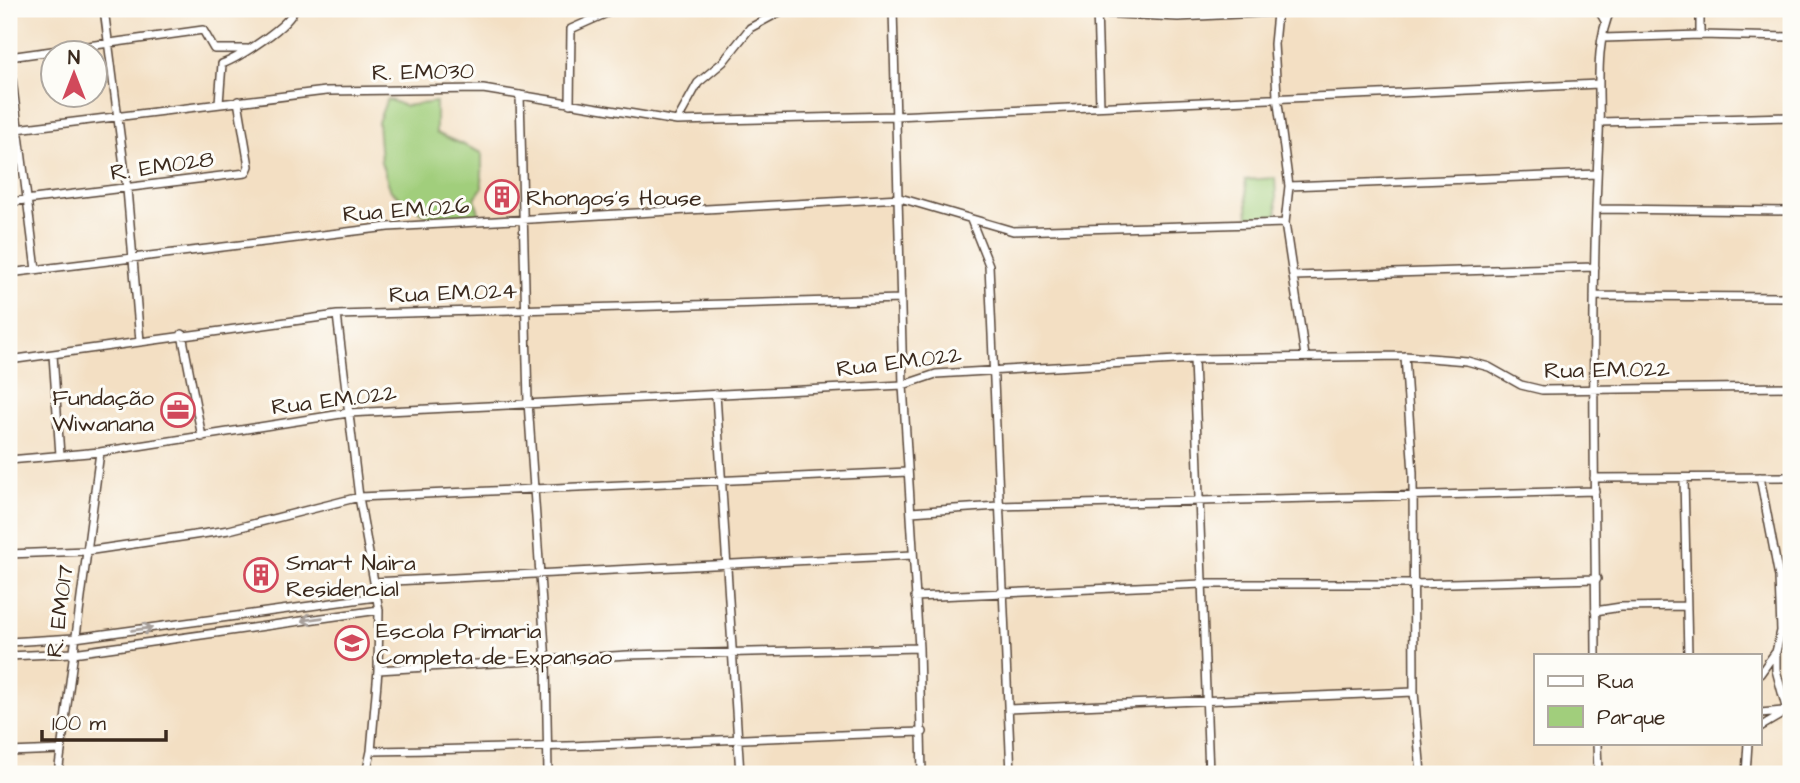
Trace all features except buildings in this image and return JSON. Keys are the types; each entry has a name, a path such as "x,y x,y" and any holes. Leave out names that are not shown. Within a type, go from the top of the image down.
{"street":[{"path":"104,9 107,38"},
{"path":"219,103 222,64 239,58 247,49 289,20 294,9"},
{"path":"570,104 571,29 616,9"},
{"path":"677,121 698,83 723,62 750,27 769,12 785,9"},
{"path":"893,9 903,385 919,648 922,774"},
{"path":"1100,106 1097,11 1178,17 1339,9"},
{"path":"1598,9 1605,21"},
{"path":"1596,654 1594,268 1602,38 1605,21 1611,9"},
{"path":"1700,9 1700,35"},
{"path":"1277,13 1274,44 1277,96 1289,186 1285,223 1306,356"},
{"path":"140,341 127,189 108,44 203,30 214,49 247,49"},
{"path":"1602,38 1700,35 1791,37"},
{"path":"36,270 13,130 9,56 38,52"},
{"name":"R. EM030","path":"13,130 326,91 483,89 677,121 895,116 1277,96 1599,84"},
{"path":"520,95 528,402 546,663 548,774"},
{"name":"R. EM028","path":"9,202 127,189 249,171 238,101"},
{"path":"1600,122 1791,117"},
{"path":"1289,186 1597,174"},
{"name":"Rua EM.026","path":"9,273 134,260 388,227 900,198 1013,231 1285,223"},
{"path":"1596,209 1791,211"},
{"path":"971,220 989,265 1011,774"},
{"path":"1294,276 1594,268"},
{"path":"1594,296 1791,297"},
{"name":"Rua EM.024","path":"9,360 337,314 901,299"},
{"path":"337,314 359,497 379,610 378,670 371,751 366,774"},
{"path":"182,334 202,437"},
{"path":"53,355 60,456"},
{"path":"1405,356 1413,495 1414,692 1421,774"},
{"name":"Rua EM.022","path":"9,460 100,452 348,413 903,385 936,374 1194,359 1405,356 1467,361 1489,367 1532,389 1791,387"},
{"path":"1194,359 1209,774"},
{"path":"716,394 740,774"},
{"name":"R. EM017","path":"58,774 100,452"},
{"path":"9,554 86,551 229,530 359,497 908,472"},
{"path":"1760,477 1779,577 1781,631 1776,652 1778,683 1789,710"},
{"path":"1594,478 1791,477"},
{"path":"1684,479 1688,654"},
{"path":"911,512 998,506 1595,491"},
{"path":"374,582 540,576 913,555"},
{"path":"915,597 1202,584 1413,584 1597,579"},
{"path":"9,642 75,638 376,597"},
{"path":"1595,611 1687,606"},
{"path":"9,656 73,653 379,610"},
{"path":"378,670 546,663 628,655 919,648"},
{"path":"1762,671 1776,652"},
{"path":"1008,709 1414,692"},
{"path":"1762,713 1789,710"},
{"path":"1762,726 1789,710"},
{"path":"371,751 549,749 738,738 923,732"},
{"path":"1597,744 1598,774"},
{"path":"1746,774 1748,744"},
{"path":"9,752 61,750"}],"green space":[{"path":"387,99 405,106 436,102 436,133 482,153 482,188 475,198 480,217 431,219 391,191 381,162 378,122"},
{"path":"1275,178 1277,215 1248,217 1245,180"}],"place":[{"name":"Rhongos's House","path":"502,197"},
{"name":"Fundação Wiwanana","path":"178,410"},
{"name":"Smart Naira Residencial","path":"261,575"},
{"name":"Escola Primaria Completa de Expansao","path":"352,643"}]}
